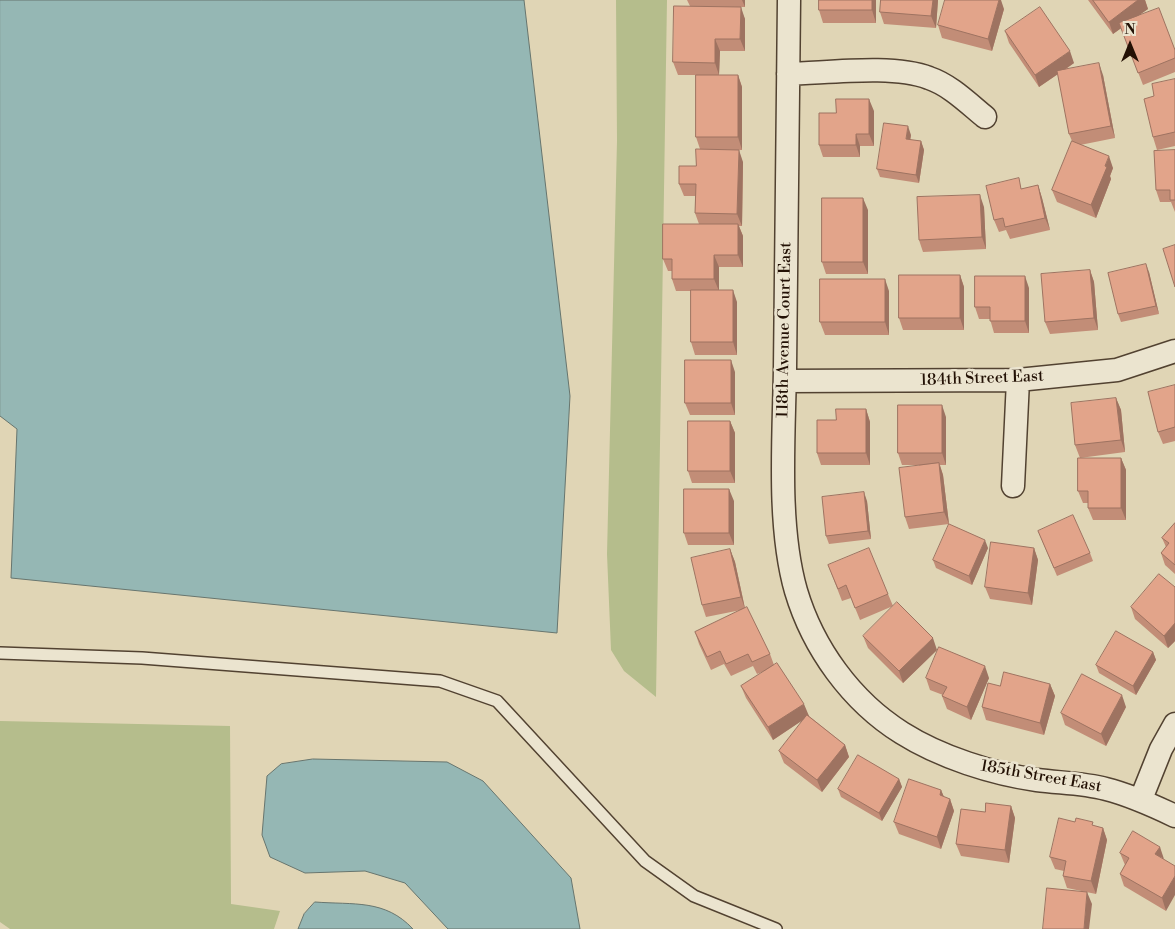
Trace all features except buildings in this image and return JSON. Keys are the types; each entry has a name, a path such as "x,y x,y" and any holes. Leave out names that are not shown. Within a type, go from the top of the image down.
{"street":[{"name":"118th Avenue Court East","path":"789,0 785,381 786,533 796,590 809,626 824,653"},
{"path":"788,74 882,71 928,77 951,90 985,117"},
{"name":"184th Street East","path":"785,381 1018,380 1117,370 1175,351"},
{"path":"1013,486 1018,380"},
{"name":"185th Street East","path":"824,653 836,674 883,719 902,734 945,754 979,768 1035,779 1105,788 1141,800 1175,816"},
{"path":"1141,800 1161,749 1175,724"}],"lane":[{"path":"0,653 142,658 440,681 497,701 645,861 694,896 776,929"}],"green space":[{"path":"616,0 667,0 656,697 624,671 611,650 607,554 617,141"},
{"path":"0,721 230,726 231,904 280,911 274,929 10,929 0,922"}],"water":[{"path":"0,0 524,0 570,396 557,633 11,578 17,429 0,416"},
{"path":"313,759 447,762 483,781 571,878 580,929 448,929 405,883 365,871 305,873 270,857 262,835 267,776 281,764"},
{"path":"315,902 368,905 380,908 402,919 413,929 298,929 304,914"}]}
